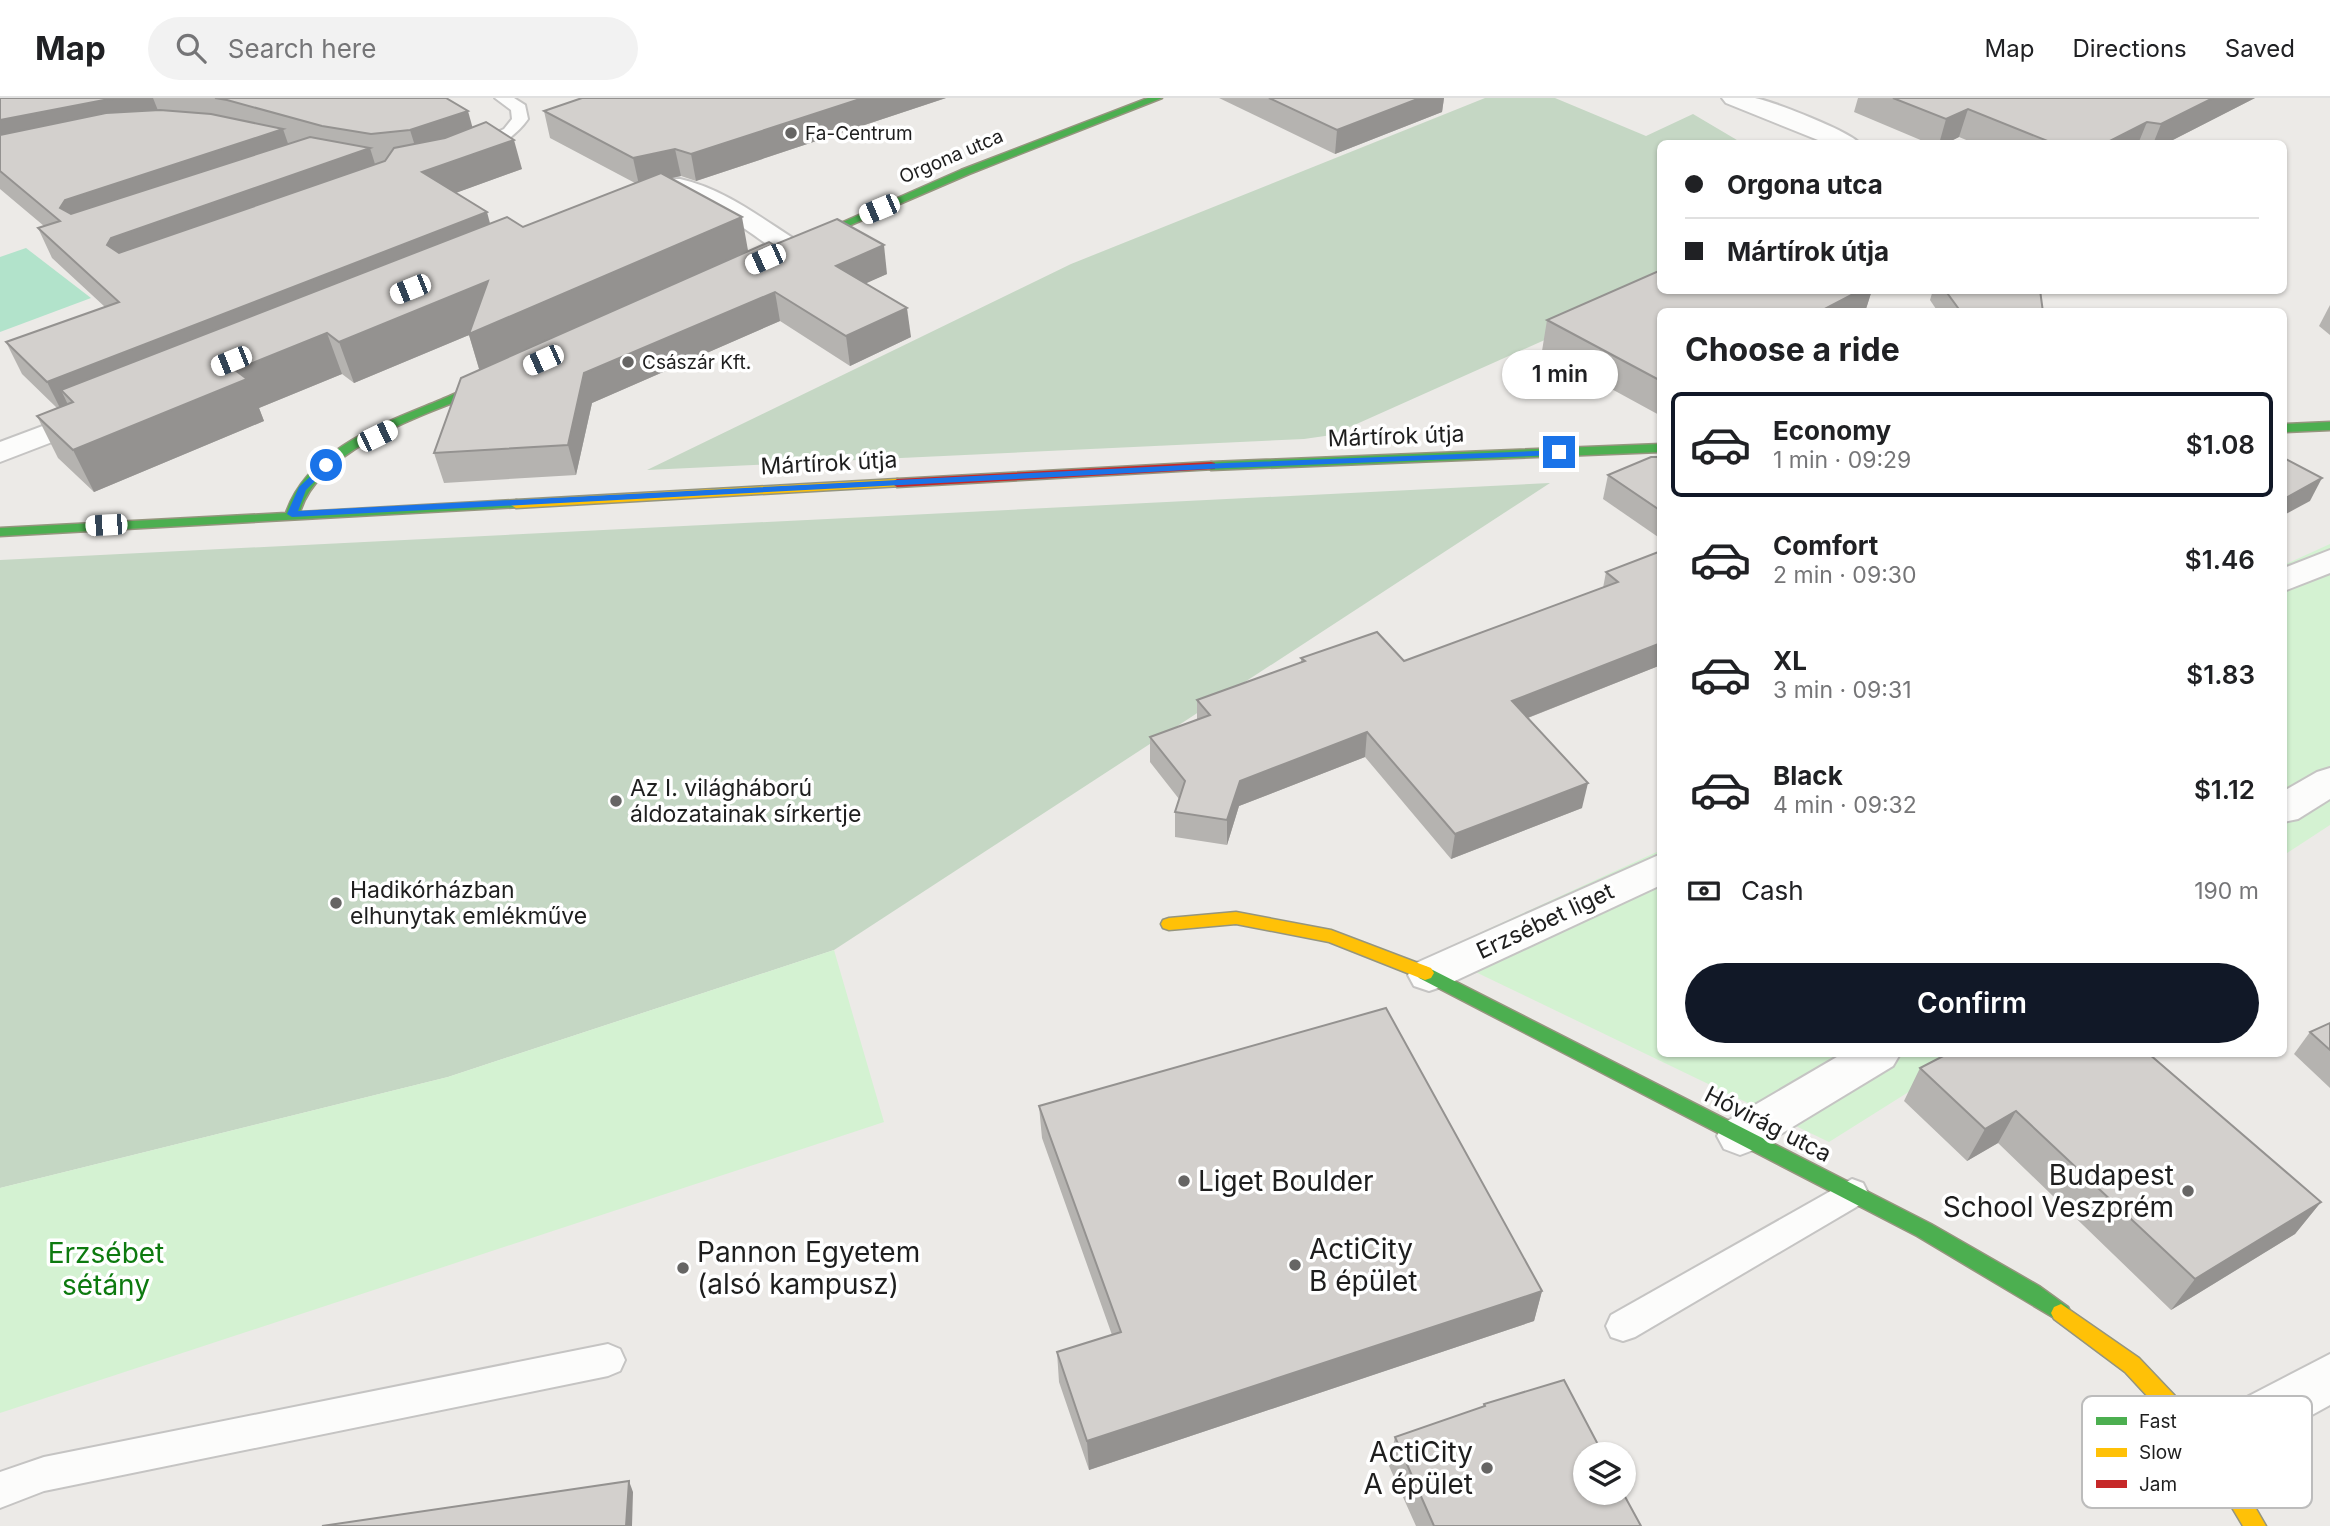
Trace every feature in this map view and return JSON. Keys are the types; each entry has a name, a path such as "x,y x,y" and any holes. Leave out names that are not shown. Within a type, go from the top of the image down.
{"street":[{"name":"Orgona utca","path":"784,251 965,172 1157,98"},
{"path":"1734,98 1840,140"},
{"path":"621,204 658,189 681,187 699,192 784,251"},
{"path":"292,514 302,489 326,465 394,428 518,372"},
{"path":"0,453 115,407"},
{"path":"2287,428 2330,426"},
{"name":"Mártírok útja","path":"0,532 1226,465 1657,449"},
{"path":"2287,580 2330,560"},
{"path":"2287,807 2330,781"},
{"name":"Erzsébet liget","path":"1429,975 1657,870"},
{"name":"Hóvirág utca","path":"1169,924 1236,918 1331,936 1429,975 1852,1193 2032,1292 2132,1365 2161,1396"},
{"path":"1740,1136 1873,1057"},
{"path":"2297,1396 2330,1378"},
{"name":"Hóvirág utca","path":"2244,1508 2255,1526"}],"lane":[{"path":"457,156 495,142 520,120 519,108 503,98"},
{"path":"1623,1326 1852,1193"},
{"path":"0,1490 44,1474 608,1360"}],"green space":[{"path":"1485,98 1555,98 1646,136 1693,114 1737,140 1657,140 1657,290 1332,435 1304,439 647,470 1071,264"},
{"path":"26,248 91,298 0,332 0,257"},
{"path":"1550,483 834,950 448,1077 0,1188 0,560"},
{"path":"2330,544 2330,825 2287,853 2287,564"},
{"path":"1657,852 1657,1057 1964,1057 1829,1142 1436,953"},
{"name":"Erzsébet sétány","path":"834,950 884,1122 0,1413 0,1188 448,1077"}],"building":[{"path":"0,98 123,98 0,120"},
{"path":"215,98 446,98 468,111 410,130 371,134 322,126"},
{"path":"582,98 863,98 691,154 675,149 633,158 544,111"},
{"path":"1269,98 1420,98 1337,130"},
{"path":"1893,98 2213,98 2161,124 2147,122 2112,140 2045,140 1968,109 1946,119"},
{"path":"160,110 211,114 283,129 65,200 60,208 71,214 310,137 370,148 111,238 107,245 119,253 385,161 394,148 445,138 486,122 514,140 422,172 487,212 47,382 6,342 119,302 38,228 60,221 0,171 0,135 106,113"},
{"path":"661,173 742,217 469,334 488,281 339,342 327,333 235,370 247,379 73,450 37,416 73,402 61,390 507,217 523,227"},
{"path":"837,219 884,245 836,266 907,308 846,336 775,292 584,373 568,445 434,453 461,378 769,242 774,245"},
{"path":"1657,272 1657,294 1853,294 1827,308 1657,308 1657,379 1547,320"},
{"path":"1948,294 2041,294 2042,308 1958,308"},
{"path":"1657,457 1657,508 1608,475"},
{"path":"2287,460 2322,478 2287,497"},
{"path":"1657,553 1657,645 1512,701 1588,783 1455,834 1367,732 1240,781 1227,820 1175,812 1185,781 1150,737 1210,715 1197,700 1305,661 1301,658 1377,632 1404,661 1618,582 1606,572"},
{"name":"ActiCity B épület","path":"1386,1008 1542,1291 1087,1441 1057,1352 1121,1332 1039,1106"},
{"path":"2330,1023 2330,1050 2310,1032"},
{"path":"1941,1057 2152,1057 2321,1202 2195,1279 2016,1111 1985,1129 1920,1068"},
{"name":"ActiCity A épület","path":"1564,1380 1597,1442 1573,1442 1573,1505 1630,1505 1641,1526 1434,1526 1395,1437 1485,1406 1484,1404"},
{"path":"629,1481 626,1526 322,1526"}],"traffic: fast":[{"path":"798,244 965,172 1157,98"},
{"path":"292,515 302,490 317,472 338,456 392,426 498,381"},
{"path":"2287,428 2330,426"},
{"path":"1211,466 1657,448"},
{"path":"0,532 516,504"},
{"path":"1425,973 1924,1230 2032,1292 2061,1313"}],"traffic: slow":[{"path":"516,504 897,483"},
{"path":"1169,924 1236,918 1331,936 1425,973"},
{"path":"2061,1313 2132,1365 2161,1396"},
{"path":"2244,1508 2255,1526"}],"traffic: jam":[{"path":"897,483 1211,466"}],"place":[{"name":"Fa-Centrum","path":"791,133"},
{"name":"Császár Kft.","path":"628,362"},
{"name":"Az I. világháború áldozatainak sírkertje","path":"616,801"},
{"name":"Hadikórházban elhunytak emlékműve","path":"336,903"},
{"name":"Liget Boulder","path":"1184,1181"},
{"name":"Budapest School Veszprém","path":"2188,1191"},
{"name":"ActiCity B épület","path":"1295,1265"},
{"name":"Pannon Egyetem (alsó kampusz)","path":"683,1268"},
{"name":"ActiCity A épület","path":"1487,1468"}],"route":[{"path":"326,465 302,489 292,514 1226,465 1559,452"}]}
